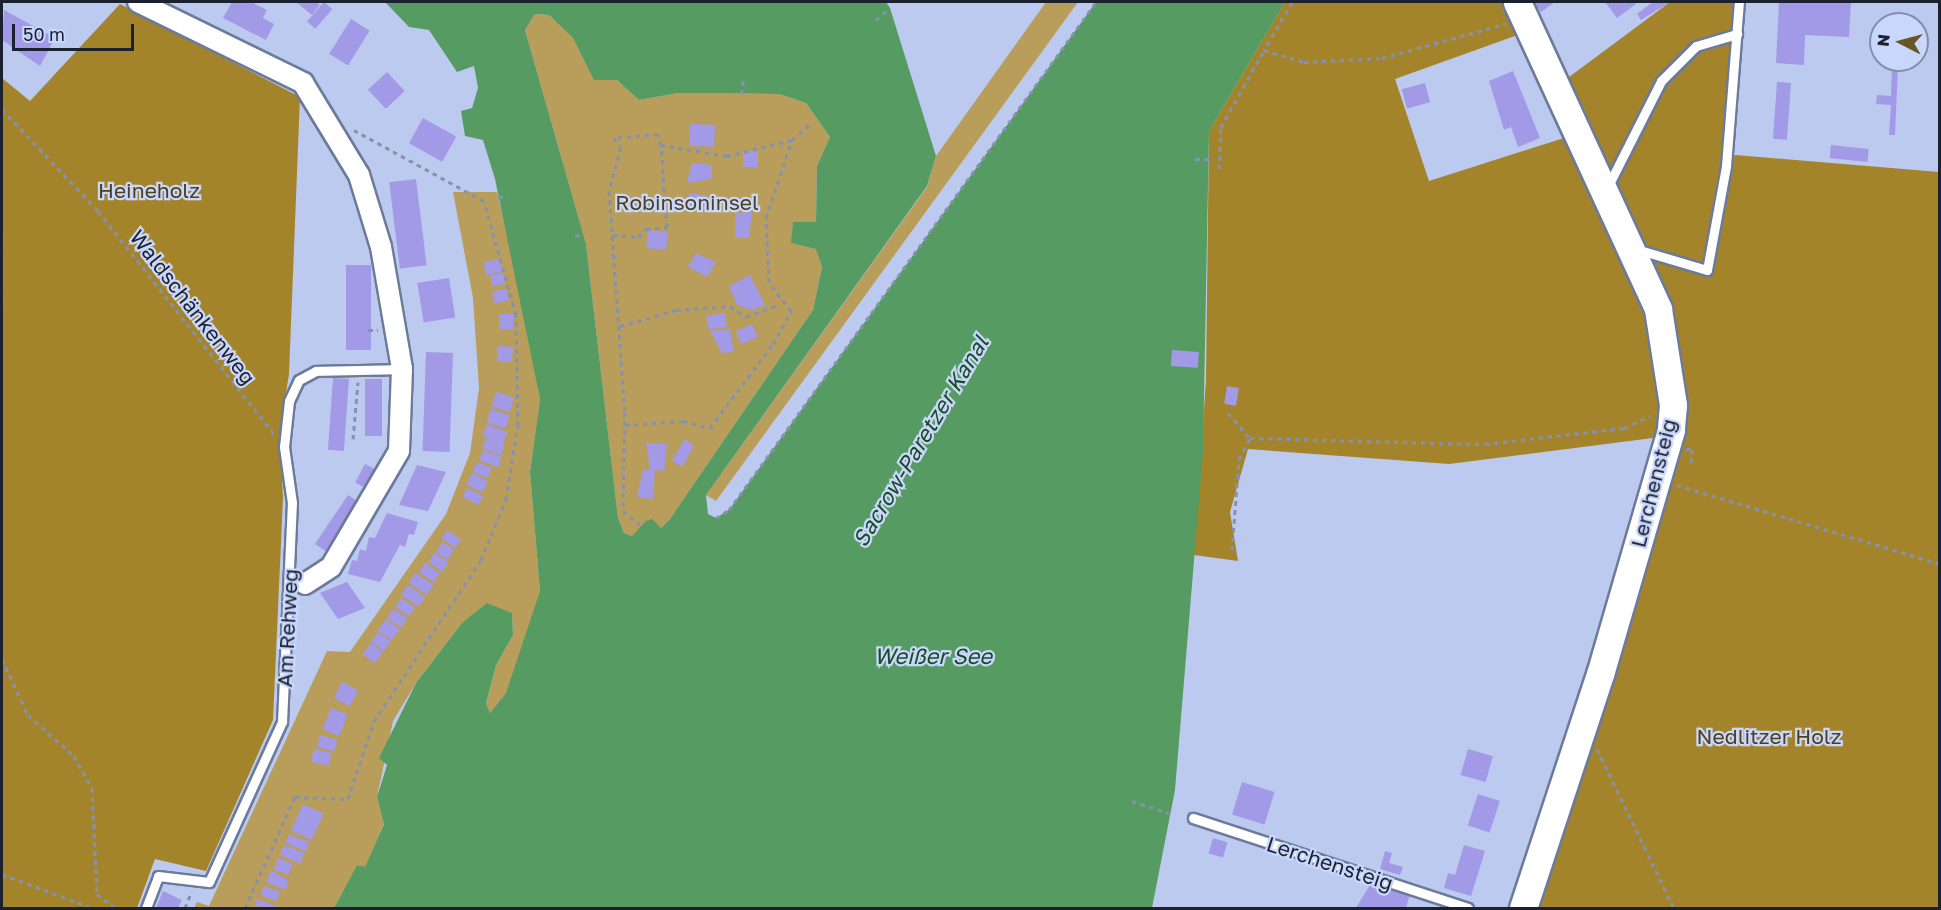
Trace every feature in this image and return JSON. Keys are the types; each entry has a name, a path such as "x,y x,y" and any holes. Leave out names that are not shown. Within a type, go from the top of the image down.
{"street":[{"name":"Am Rehweg","path":"138,2 303,83 359,175 383,256 402,369 399,451 331,567 304,584"},
{"name":"Lerchensteig","path":"1521,10 1633,248 1659,309 1672,375 1671,430 1585,723 1523,909"}],"lane":[{"path":"1633,248 1707,270 1726,166 1739,2"},
{"path":"1605,191 1661,81 1696,46 1737,34"},
{"name":"Am Rehweg","path":"195,880 209,882 282,722 292,503 284,447 289,401 298,380 316,371 359,372 402,369"},
{"name":"Lerchensteig","path":"1193,818 1468,909"},
{"path":"146,909 158,876 195,880"}],"path":[{"path":"716,518 729,510 1096,2"},
{"path":"1219,169 1221,127 1293,2"},
{"path":"876,20 890,8"},
{"path":"1264,50 1304,62 1382,58 1521,10"},
{"path":"741,94 744,78"},
{"name":"Waldschänkenweg","path":"2,109 98,211 284,447"},
{"path":"780,304 769,282 766,218 792,141 810,124"},
{"path":"245,909 295,797 348,799 374,721 481,560 506,498 518,425 516,315 484,201 351,129"},
{"path":"613,235 638,237 646,229 667,227 661,145 658,134 614,138 621,147 609,191 626,425 623,511 640,525"},
{"path":"661,145 727,156 792,141"},
{"path":"1195,159 1211,159"},
{"path":"498,197 508,196"},
{"path":"2,230 2,311"},
{"path":"575,236 583,234"},
{"path":"620,326 676,310 730,306 746,317 788,303 791,311 773,344 710,428 683,421 626,425"},
{"path":"353,439 359,372"},
{"path":"1228,413 1250,438 1485,444 1624,428 1651,415"},
{"path":"1232,550 1239,459 1250,438"},
{"path":"1657,479 1940,564"},
{"path":"2,659 28,715 75,756 92,788 97,894 115,909"},
{"path":"1585,723 1674,909"},
{"path":"1132,801 1169,813"},
{"path":"2,874 92,909"},
{"path":"185,909 195,880"}],"green space":[{"path":"1046,2 1078,2 716,501 706,495 927,187 936,156"},
{"name":"Nedlitzer Holz","path":"1285,2 1531,2 1526,32 1395,79 1429,181 1567,137 1557,86 1670,2 1736,2 1723,154 1939,172 1939,908 1525,908 1609,677 1684,434 1449,464 1248,449 1230,512 1238,561 1194,555 1206,380 1209,131"},
{"name":"Heineholz","path":"120,4 300,97 289,374 280,430 283,498 273,720 206,871 155,859 137,908 2,908 2,78 30,101"},
{"name":"Robinsoninsel","path":"535,14 549,15 573,38 594,79 617,80 639,100 678,93 779,94 806,103 830,137 817,166 816,222 793,222 792,243 817,249 822,267 813,310 670,519 661,528 632,536 624,533 618,518 586,244 525,30"},
{"path":"453,192 497,192 521,296 540,399 530,472 540,591 535,618 506,693 490,713 486,705 496,665 513,635 512,613 462,623 416,683 393,721 377,797 384,823 365,868 357,865 334,908 194,908 197,902 209,906 327,651 350,652 446,514 470,453 479,388 473,298"}],"water":[{"name":"Weißer See","path":"385,2 886,2 890,8 936,156 927,186 706,495 708,514 716,518 729,510 1096,2 1285,2 1209,131 1203,452 1175,790 1152,908 334,908 357,865 365,867 384,824 377,797 387,765 379,758 416,683 462,623 487,603 512,613 513,635 496,665 486,704 490,713 506,693 540,591 530,472 540,399 495,179 483,140 465,136 461,111 472,108 478,88 474,66 457,72 429,30 409,27","holes":["535,14 549,15 573,38 594,80 617,80 639,100 678,93 779,94 806,103 830,137 817,166 816,222 793,222 791,243 816,249 822,267 813,310 670,519 661,528 652,519 646,521 632,536 624,533 618,518 586,244 525,30"]}],"building":[{"path":"232,2 251,2 267,10 263,18 274,24 266,40 223,18"},
{"path":"296,2 316,2 320,5 312,15"},
{"path":"324,2 332,9 315,29 307,22"},
{"path":"1555,2 1541,12 1535,4"},
{"path":"1605,2 1635,2 1636,4 1617,18"},
{"path":"1653,2 1670,2 1641,20 1637,14"},
{"path":"1779,2 1851,2 1849,37 1805,35 1804,65 1776,63"},
{"path":"4,10 55,38 40,66 2,40"},
{"path":"351,19 370,31 348,65 329,54"},
{"path":"1513,71 1540,138 1518,147 1511,127 1504,130 1489,81"},
{"path":"387,72 405,91 386,109 368,90"},
{"path":"1892,72 1898,72 1895,135 1889,135 1891,105 1876,104 1877,95 1891,96"},
{"path":"1777,82 1791,83 1787,140 1773,139"},
{"path":"1425,83 1430,102 1407,109 1402,89"},
{"path":"423,118 456,136 442,162 409,143"},
{"path":"690,124 715,125 714,147 689,146"},
{"path":"1831,145 1869,149 1867,162 1830,158"},
{"path":"743,151 758,151 758,167 743,167"},
{"path":"692,163 712,165 712,179 687,183"},
{"path":"416,179 427,265 400,269 389,182"},
{"path":"689,193 707,196 705,210 687,207"},
{"path":"752,212 749,238 735,238 735,213"},
{"path":"648,230 668,232 666,250 646,248"},
{"path":"696,253 716,262 707,277 688,267"},
{"path":"499,259 502,272 486,275 483,263"},
{"path":"346,265 371,265 371,350 346,350"},
{"path":"503,273 505,284 492,286 490,275"},
{"path":"750,275 765,305 752,310 737,305 729,286"},
{"path":"449,278 455,318 424,323 417,283"},
{"path":"507,289 509,301 494,303 492,291"},
{"path":"725,313 727,327 708,330 706,316"},
{"path":"499,314 513,314 513,329 499,329"},
{"path":"752,324 758,337 742,344 736,332"},
{"path":"730,329 734,352 722,353 710,331"},
{"path":"498,346 513,347 512,362 497,361"},
{"path":"1172,350 1199,352 1198,368 1171,366"},
{"path":"426,352 453,353 450,452 423,451"},
{"path":"333,378 349,379 344,451 328,450"},
{"path":"365,379 382,379 382,436 365,436"},
{"path":"1227,386 1239,388 1236,406 1224,404"},
{"path":"496,392 514,398 509,412 491,406"},
{"path":"491,409 510,415 506,428 487,422"},
{"path":"487,424 508,432 503,444 482,436"},
{"path":"486,438 505,445 501,455 482,448"},
{"path":"685,439 694,446 682,467 672,460"},
{"path":"646,443 667,444 664,471 650,469"},
{"path":"483,450 502,457 498,467 479,460"},
{"path":"477,462 492,468 488,478 473,472"},
{"path":"365,464 380,472 370,491 355,483"},
{"path":"417,465 446,472 428,511 399,505"},
{"path":"643,470 655,470 653,499 637,497"},
{"path":"472,473 488,481 482,493 466,485"},
{"path":"467,488 483,496 478,505 462,497"},
{"path":"348,495 363,505 330,554 315,544"},
{"path":"387,513 418,522 414,535 409,534 405,547 400,545 380,582 348,574 352,560 357,561 360,549 366,551 369,537 375,538"},
{"path":"447,530 461,539 456,548 442,538"},
{"path":"442,542 454,549 448,559 436,552"},
{"path":"434,553 449,562 443,571 428,562"},
{"path":"425,563 440,573 434,582 419,572"},
{"path":"415,573 434,585 427,595 409,583"},
{"path":"347,582 365,608 338,619 320,593"},
{"path":"408,585 425,597 418,607 401,595"},
{"path":"401,598 415,607 409,616 395,607"},
{"path":"393,609 407,618 401,627 387,618"},
{"path":"386,619 400,629 392,640 378,630"},
{"path":"378,632 391,641 384,651 371,642"},
{"path":"371,643 383,652 375,663 363,654"},
{"path":"342,682 358,690 350,706 334,698"},
{"path":"331,708 348,715 339,736 322,729"},
{"path":"320,735 337,740 334,751 317,747"},
{"path":"314,749 332,753 329,766 311,762"},
{"path":"1468,749 1493,756 1486,782 1461,775"},
{"path":"1242,782 1275,792 1265,824 1232,815"},
{"path":"1478,794 1500,801 1490,832 1468,825"},
{"path":"303,804 324,814 312,840 291,830"},
{"path":"289,834 309,842 306,852 285,843"},
{"path":"1213,838 1227,842 1223,858 1209,853"},
{"path":"284,845 304,853 300,863 280,855"},
{"path":"1464,845 1485,851 1471,896 1444,888 1448,873 1455,875"},
{"path":"1385,851 1392,853 1389,863 1403,867 1400,875 1380,869"},
{"path":"278,858 293,864 288,875 274,869"},
{"path":"271,870 289,881 285,890 266,882"},
{"path":"1371,883 1410,894 1406,908 1356,908"},
{"path":"264,886 280,892 276,901 260,895"},
{"path":"163,891 182,900 178,908 156,908"},
{"path":"257,899 281,908 254,906"}],"water label":[{"name":"Sacrow-Paretzer Kanal","path":"920,441"}]}
